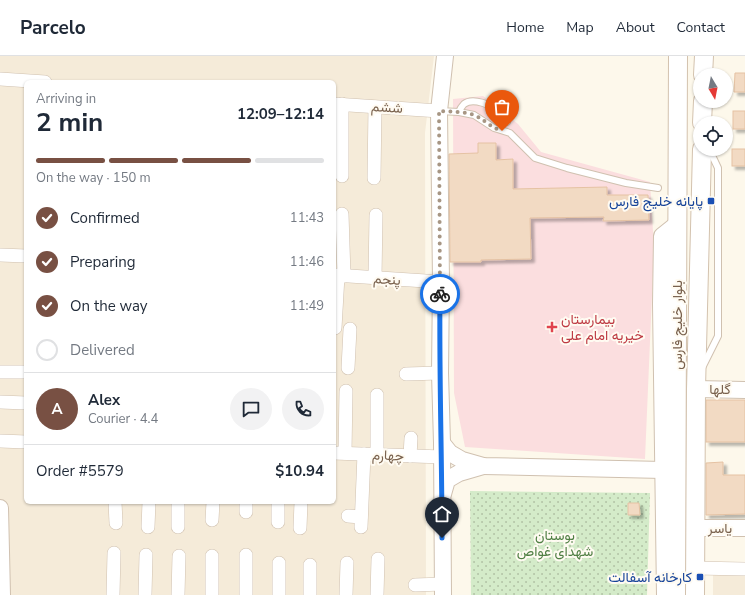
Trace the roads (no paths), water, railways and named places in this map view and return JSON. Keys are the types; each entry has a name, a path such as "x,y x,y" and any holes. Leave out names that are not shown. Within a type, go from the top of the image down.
{"main road":[{"name":"بلوار خلیج فارس","path":"676,595 678,56"},
{"path":"703,68 704,56"},
{"name":"بلوار خلیج فارس","path":"695,595 696,385 702,156"}],"street":[{"path":"415,585 443,590 439,111 445,56"},
{"path":"0,78 24,80"},
{"path":"338,104 342,176"},
{"name":"ششم","path":"338,104 439,111"},
{"path":"374,178 375,106"},
{"path":"336,315 342,214"},
{"path":"375,278 376,215"},
{"path":"664,595 665,550 661,304 662,236 677,224"},
{"path":"0,255 24,256"},
{"name":"پنجم","path":"339,276 441,282"},
{"path":"336,328 353,329 348,368"},
{"path":"0,372 24,372"},
{"path":"406,374 440,373"},
{"name":"گلها","path":"696,385 745,390"},
{"path":"340,453 346,392"},
{"path":"348,516 361,522 371,454 377,395"},
{"path":"0,402 24,402"},
{"path":"410,456 411,438"},
{"path":"0,441 24,442"},
{"path":"442,450 462,460 483,466 663,470"},
{"name":"چهارم","path":"340,453 410,456 442,450"},
{"path":"442,499 447,480 459,473 483,466"},
{"path":"115,504 116,523"},
{"path":"148,504 148,527"},
{"path":"178,504 178,527"},
{"path":"212,520 213,504"},
{"path":"278,504 278,522"},
{"path":"300,528 301,504"},
{"path":"0,508 1,592"},
{"name":"یاسر","path":"695,528 745,528"},
{"path":"112,595 114,553"},
{"path":"145,595 146,555"},
{"path":"246,555 246,595"},
{"path":"178,595 179,556"},
{"path":"212,556 212,595"},
{"path":"377,595 378,559"},
{"path":"279,563 279,595"},
{"path":"346,595 347,564"},
{"path":"310,565 310,595"},
{"path":"695,568 745,569"}],"lane":[{"path":"459,112 464,104 469,102 478,102 490,105 507,122"},
{"path":"439,111 459,112 474,115 494,128 510,133 536,158 567,168 626,183 658,188"},
{"path":"696,385 718,336 718,168 712,156"}],"place":[{"name":"پایانه خلیج فارس","path":"711,201"},
{"name":"بیمارستان خیریه امام علی","path":"552,327"},
{"name":"کارخانه آسفالت","path":"700,577"}],"park label":[{"name":"بوستان شهدای غواص","path":"555,544"}]}
